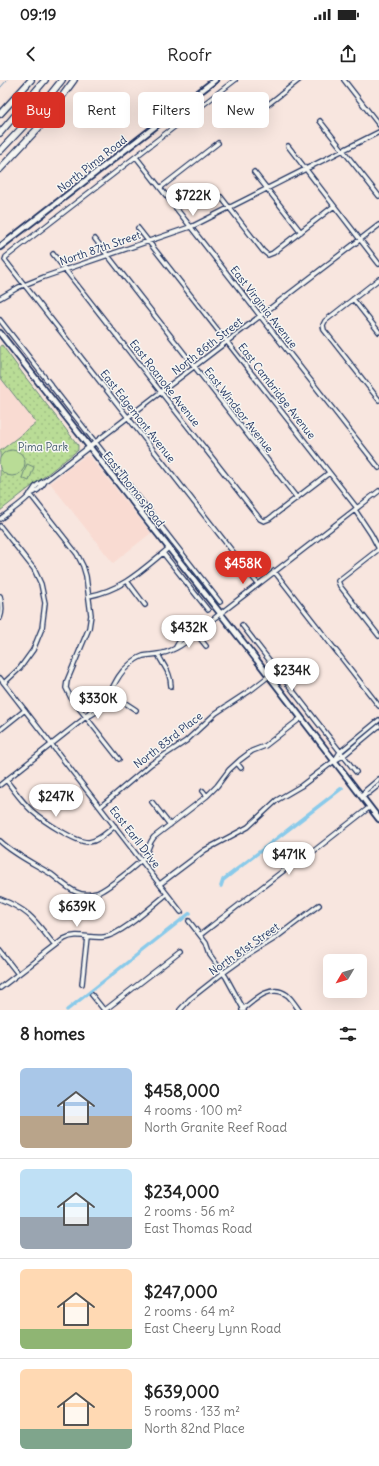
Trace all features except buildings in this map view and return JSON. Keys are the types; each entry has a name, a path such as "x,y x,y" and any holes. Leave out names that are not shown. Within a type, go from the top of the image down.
{"highway":[{"path":"0,114 31,80"},
{"path":"0,132 45,80"},
{"path":"0,151 33,116 62,80"},
{"path":"0,169 38,129 63,97 74,80"}],"main road":[{"name":"North Pima Road","path":"0,247 215,80"},
{"name":"East Thomas Road","path":"0,333 220,613 379,819"}],"street":[{"path":"136,157 235,80"},
{"path":"269,104 299,80"},
{"path":"344,80 379,125"},
{"path":"320,121 379,196"},
{"name":"North 87th Street","path":"0,298 24,285 190,227 379,132"},
{"path":"160,188 218,143"},
{"path":"288,146 379,264"},
{"name":"East Virginia Avenue","path":"136,157 379,468"},
{"name":"East Edgemont Avenue","path":"136,157 5,259 258,584"},
{"path":"254,172 301,232"},
{"path":"221,197 263,251 268,255 273,253 334,206"},
{"name":"North 86th Street","path":"0,519 28,497 34,488 96,443 379,226"},
{"name":"East Cambridge Avenue","path":"138,228 329,473 356,509 379,549"},
{"name":"East Windsor Avenue","path":"94,239 297,498"},
{"name":"East Roanoke Avenue","path":"53,254 259,518 264,521 270,519 297,498"},
{"path":"379,279 325,321 323,325 324,330 379,400"},
{"path":"353,299 379,332"},
{"name":"East Thomas Road","path":"0,320 220,602"},
{"path":"297,498 329,473"},
{"path":"0,785 86,717 97,712 110,693 117,676 127,666 142,656 166,652 188,641 190,636 195,632 379,491"},
{"path":"30,494 77,554 83,566 89,596 91,615 90,628 68,677 66,688 71,698 118,758"},
{"path":"0,526 34,569 41,584 45,603 42,628 33,650 20,668 4,683"},
{"path":"89,596 108,592 127,581 169,548"},
{"path":"379,549 338,581 340,586 379,636"},
{"path":"163,553 208,610"},
{"path":"274,571 379,706"},
{"path":"127,581 145,605"},
{"path":"0,596 2,603 2,613 0,618"},
{"path":"242,625 356,772"},
{"path":"195,632 206,646"},
{"path":"253,656 261,650"},
{"path":"158,654 161,662 169,673 170,686"},
{"name":"North 83rd Place","path":"100,807 151,764 186,741 216,713 269,676"},
{"name":"East Earll Drive","path":"0,678 181,912"},
{"path":"110,693 136,710"},
{"path":"0,841 17,855 46,871 76,892 87,894 97,893 106,888 141,860 146,854 151,841 207,796 237,762 249,753 265,746 300,717 307,709"},
{"path":"0,730 25,710"},
{"path":"334,761 340,752 379,720"},
{"path":"160,884 205,850 248,827 277,800 301,786 343,756 379,726"},
{"path":"237,762 241,768"},
{"path":"361,796 379,779"},
{"path":"6,780 32,811 44,820 79,840 86,842 93,841 100,838 115,826"},
{"path":"361,796 369,793 379,785"},
{"path":"203,791 207,796"},
{"path":"152,802 170,825"},
{"path":"200,935 292,864 301,861 370,807"},
{"path":"0,988 64,939 72,935 103,938 114,934 167,894"},
{"path":"0,899 18,906 28,913 55,946"},
{"name":"North 81st Street","path":"180,1010 190,999 223,973 248,955 274,940 320,905"},
{"path":"188,921 206,943 210,955 223,973 243,1010 266,992 276,991 288,996 299,1010"},
{"path":"82,984 87,937"},
{"path":"0,951 18,974"},
{"path":"92,995 104,1010 180,952"}],"shaded area":[{"path":"0,377 36,423 0,451"},
{"path":"85,456 90,457 151,533 113,563 50,483"}],"green space":[{"name":"Pima Park","path":"2,345 78,445 78,450 0,511 0,451 36,423 0,377 0,346"},
{"path":"12,450 21,454 25,463 21,472 12,476 3,472 -1,463 3,454"},
{"path":"27,464 34,467 29,481 22,478"}],"waterway":[{"path":"0,88 7,80"},
{"path":"221,886 223,880 342,788"},
{"path":"67,1010 190,913"}]}
